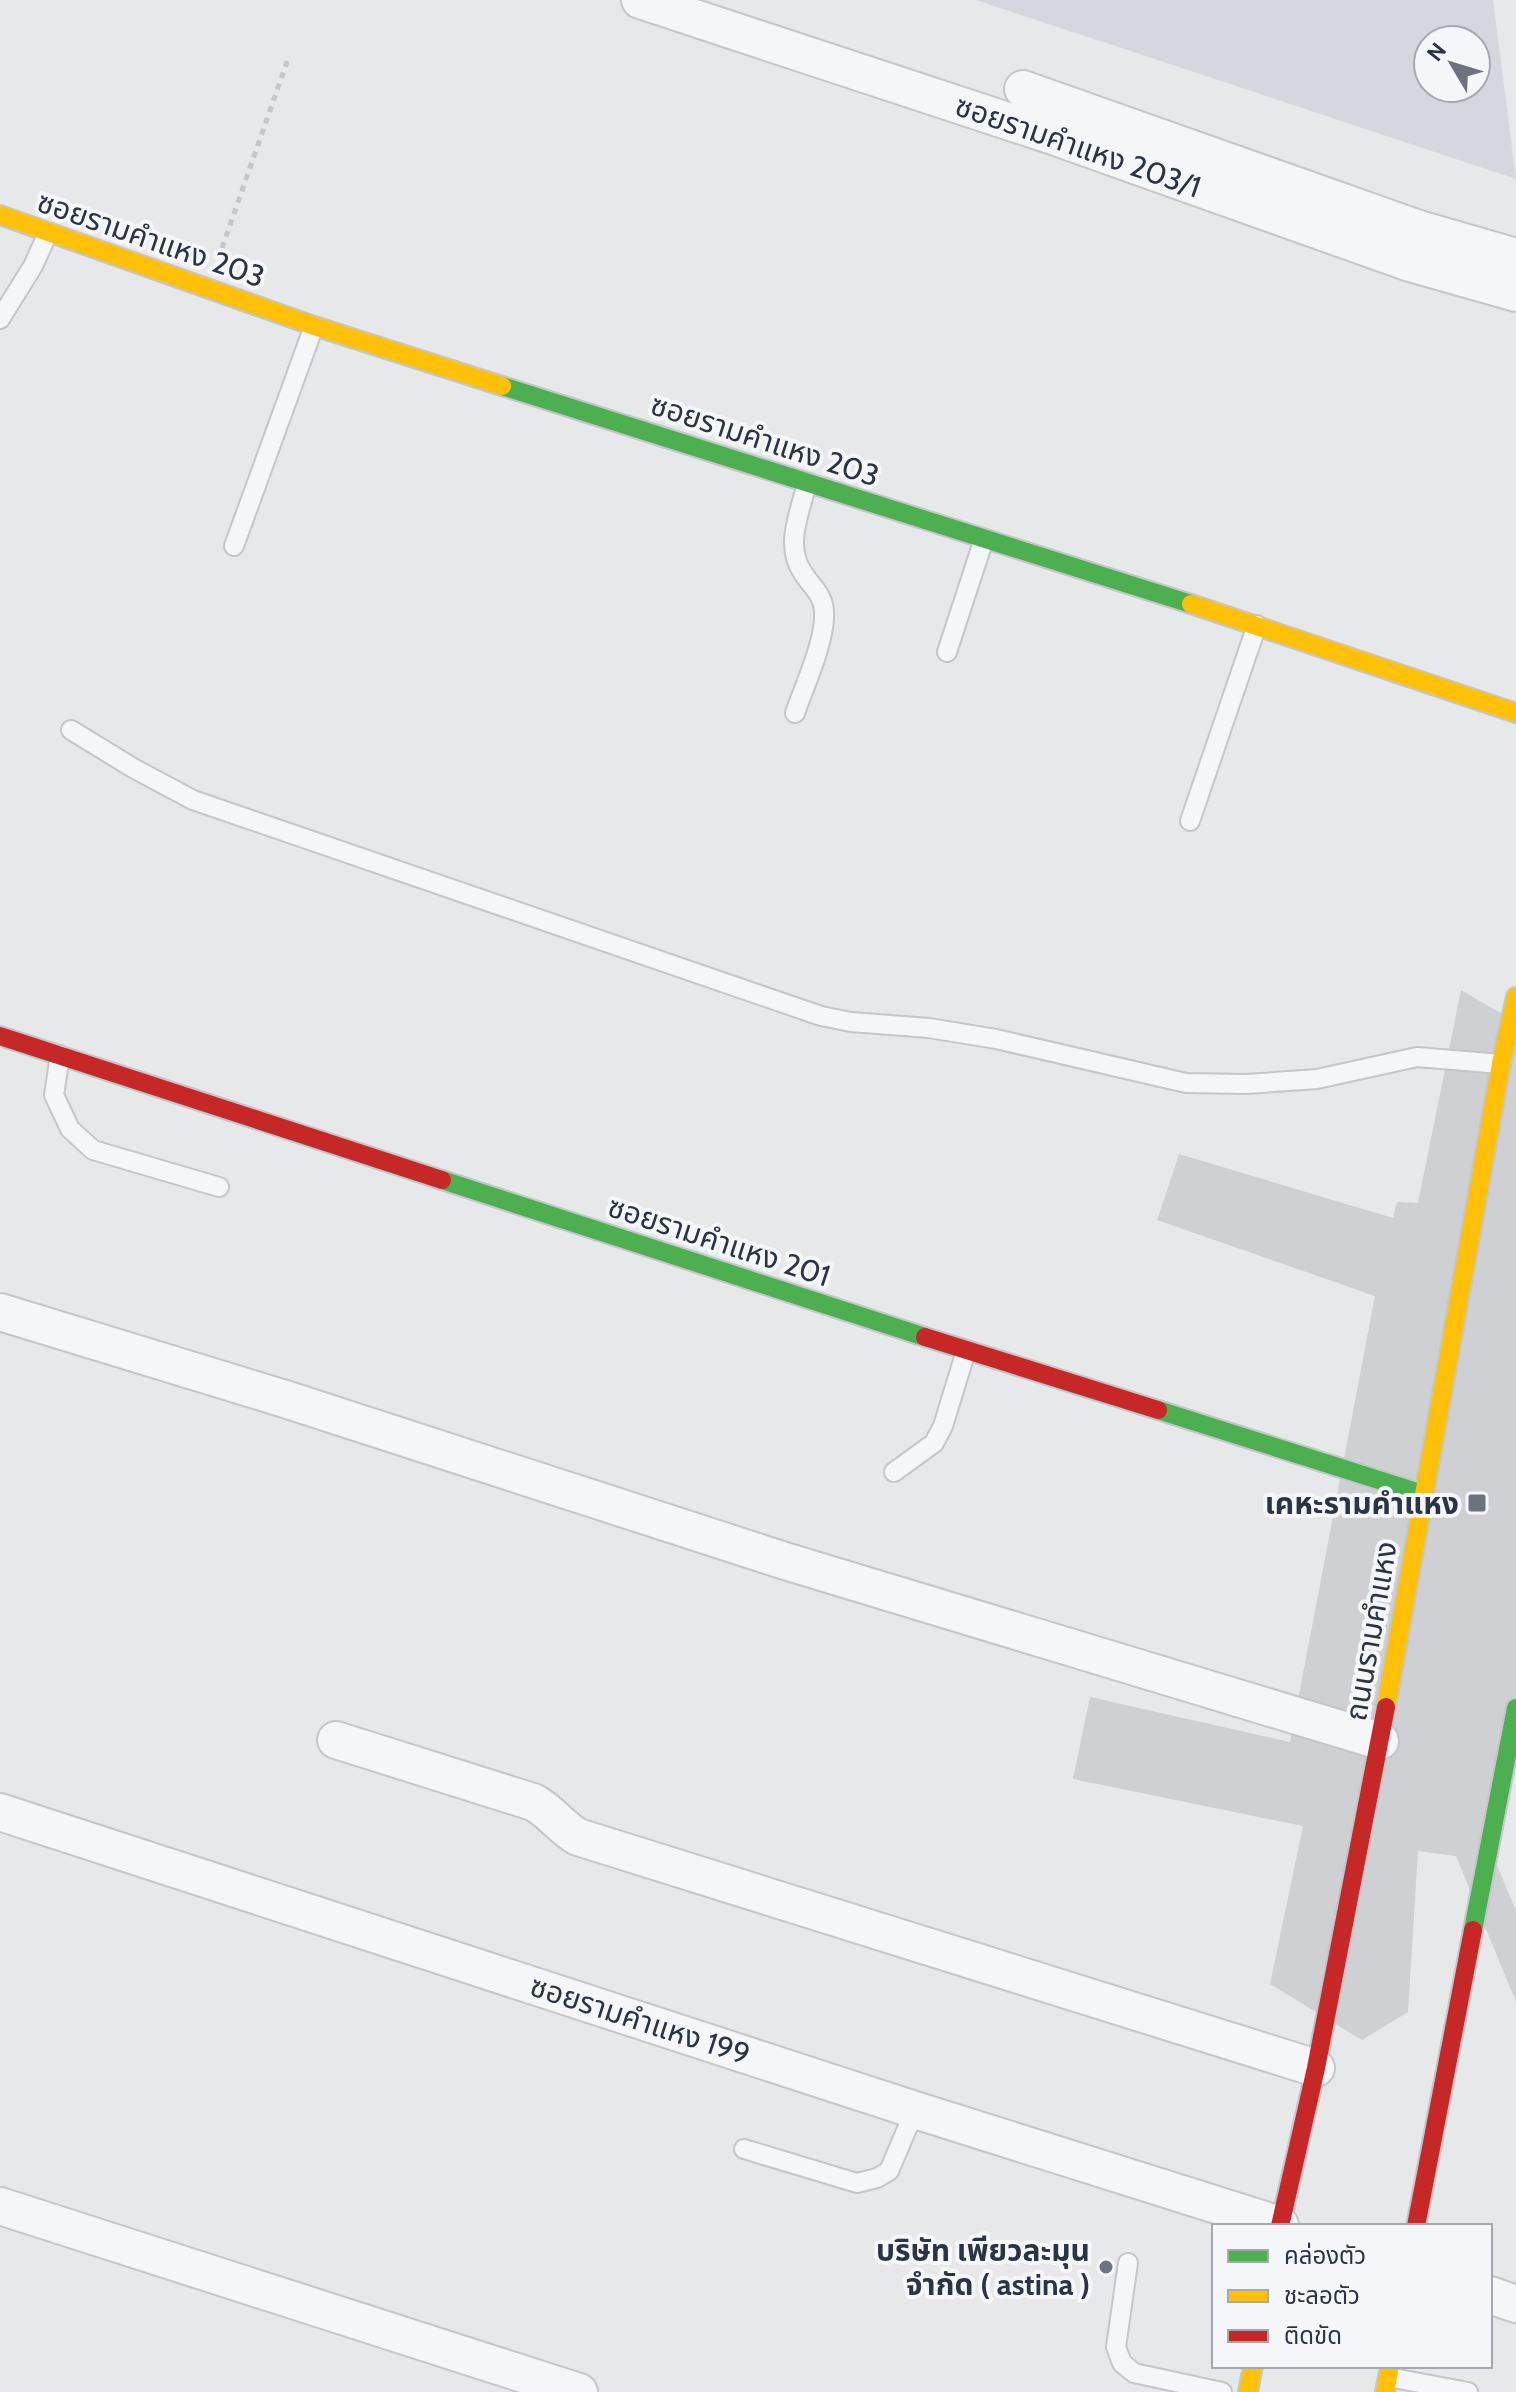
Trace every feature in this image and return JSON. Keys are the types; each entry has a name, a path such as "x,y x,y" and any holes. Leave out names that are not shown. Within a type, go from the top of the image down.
{"street":[{"name":"ซอยรามคำแหง 203/1","path":"640,0 1053,136 1414,246 1516,257"},
{"name":"ซอยรามคำแหง 203/1","path":"1023,89 1414,246 1516,293"},
{"name":"ซอยรามคำแหง 203","path":"0,215 314,326 1257,625 1516,713"},
{"name":"ถนนรามคำแหง","path":"1280,2224 1316,2068 1380,1741 1501,1064 1516,997"},
{"name":"ซอยรามคำแหง 201","path":"0,1036 966,1351 1423,1494"},
{"path":"0,1312 285,1399 785,1561 1380,1741"},
{"path":"1416,2224 1506,1812 1514,1730"},
{"path":"336,1740 533,1802 555,1816 564,1829 578,1837 1316,2068"},
{"name":"ซอยรามคำแหง 199","path":"0,1812 915,2110 1277,2224"},
{"path":"0,2206 579,2392"},
{"path":"1492,2296 1516,2304"},
{"path":"1248,2392 1253,2368"}],"lane":[{"path":"0,319 33,266 48,233"},
{"path":"234,546 314,326"},
{"path":"795,713 823,628 824,608 819,592 802,572 794,556 794,533 807,483"},
{"path":"947,652 984,539"},
{"path":"1190,821 1257,625"},
{"path":"71,730 193,800 821,1016 996,1039 1186,1083 1246,1084 1317,1079 1417,1057 1501,1064"},
{"path":"60,1055 54,1095 70,1129 93,1150 219,1187"},
{"path":"894,1472 934,1443 943,1426 966,1351"},
{"path":"744,2149 857,2183 889,2171 915,2110"},
{"path":"1128,2263 1116,2347 1122,2363 1134,2373 1222,2392"},
{"path":"1388,2378 1468,2392"}],"path":[{"path":"208,289 289,56"}],"shaded area":[{"path":"976,0 1493,0 1516,179"}],"building":[{"path":"1461,990 1516,1022 1516,1750 1494,1858 1516,1911 1516,2002 1456,1856 1418,1851 1408,2012 1362,2040 1270,1984 1303,1826 1073,1779 1090,1697 1290,1742 1375,1296 1157,1220 1179,1154 1393,1218 1397,1202 1418,1203"}],"traffic: fast":[{"path":"502,386 1191,604"},
{"path":"442,1180 925,1337"},
{"path":"1158,1410 1423,1494"},
{"path":"1473,1930 1516,1708"}],"traffic: slow":[{"path":"0,215 314,326 502,386"},
{"path":"1191,604 1516,713"},
{"path":"1386,1707 1501,1064 1516,997"},
{"path":"1248,2392 1253,2368"},
{"path":"1385,2392 1390,2368"}],"traffic: jam":[{"path":"0,1036 442,1180"},
{"path":"925,1337 1158,1410"},
{"path":"1280,2224 1316,2068 1386,1707"},
{"path":"1416,2224 1473,1930"}],"place":[{"name":"เคหะรามคำแหง","path":"1477,1503"},
{"name":"บริษัท เพียวละมุน จำกัด ( astina )","path":"1106,2267"}]}
